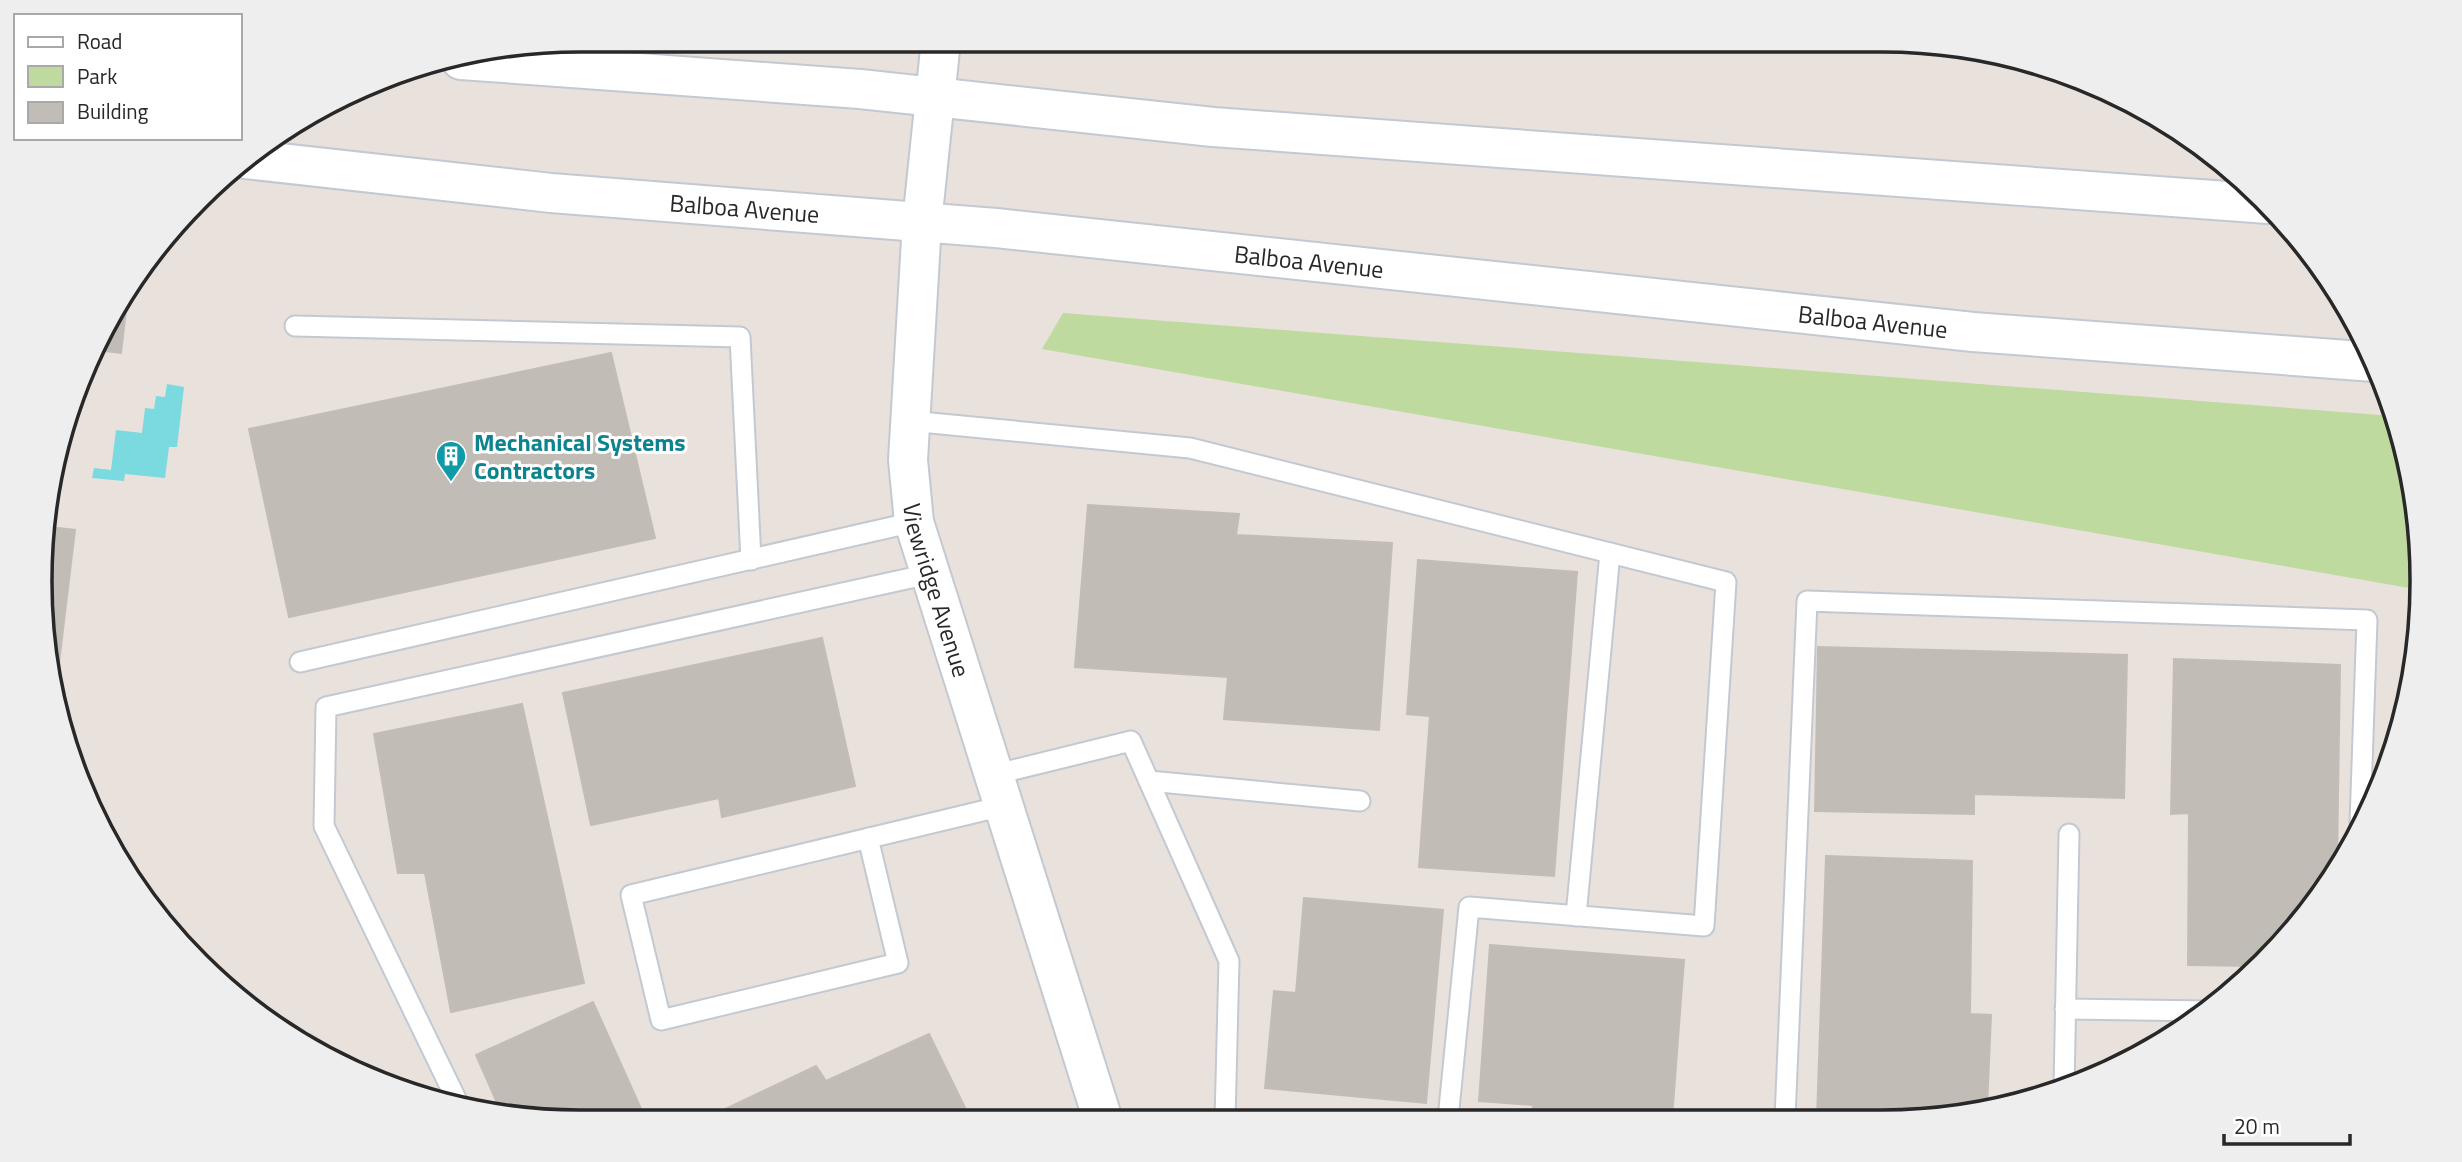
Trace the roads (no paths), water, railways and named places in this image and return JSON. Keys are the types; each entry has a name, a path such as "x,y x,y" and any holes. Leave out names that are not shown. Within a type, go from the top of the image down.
{"main road":[{"name":"Viewridge Avenue","path":"939,52 922,223 910,421 908,460 914,522 1100,1110"},
{"path":"485,62 860,89 1213,127 2250,203"},
{"name":"Balboa Avenue","path":"261,161 551,193 1010,230 1973,332 2361,361"}],"lane":[{"path":"295,326 740,337 751,560"},
{"path":"910,421 1190,449 1726,582 1704,926 1469,907 1449,1110"},
{"path":"300,662 914,522"},
{"path":"1576,916 1610,553"},
{"path":"453,1093 324,826 326,707 929,574"},
{"path":"1785,1110 1807,601 2367,620 2361,802"},
{"path":"868,838 898,963 661,1020 631,895 868,838 1131,741 1229,961 1225,1110"},
{"path":"1149,781 1360,801"},
{"path":"2064,1076 2069,834"},
{"path":"2065,1009 2188,1011"}],"water":[{"path":"167,384 184,387 177,447 169,447 165,478 125,474 124,481 92,478 94,468 111,470 116,430 142,433 145,408 154,409 156,396 165,397"}],"place":[{"name":"Mechanical Systems Contractors","path":"451,483"}]}
